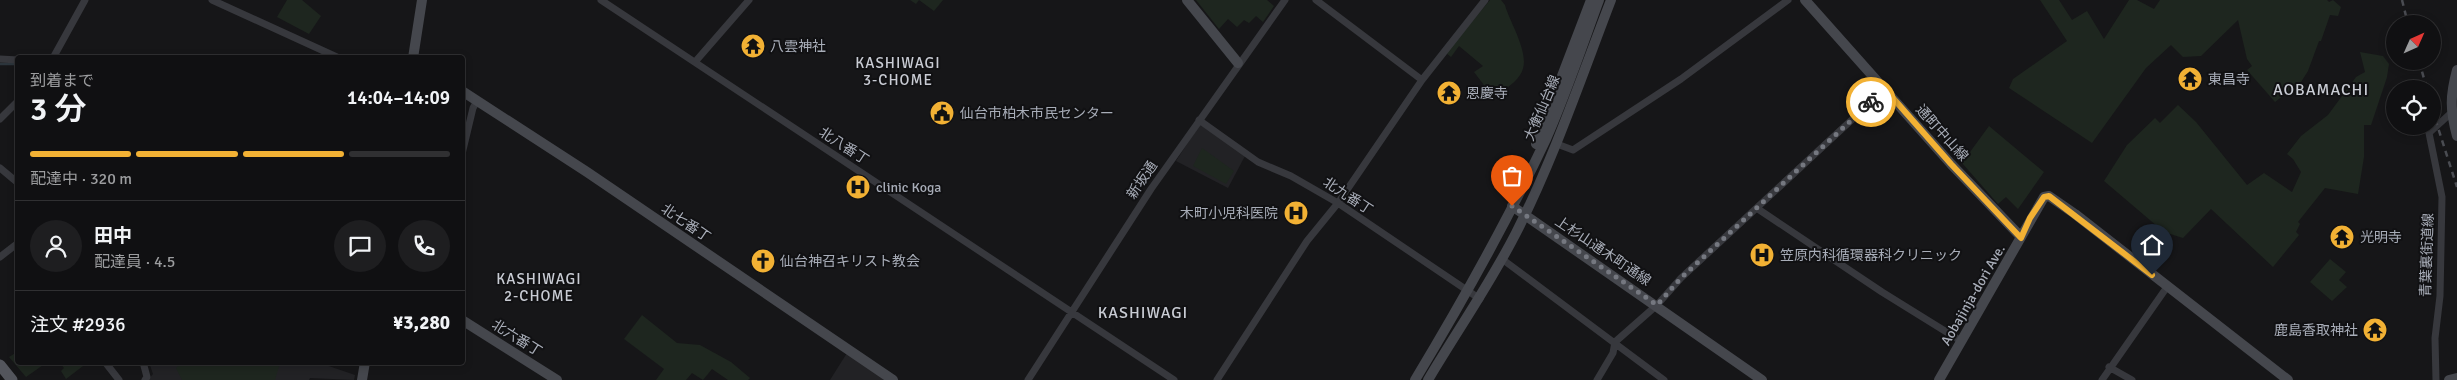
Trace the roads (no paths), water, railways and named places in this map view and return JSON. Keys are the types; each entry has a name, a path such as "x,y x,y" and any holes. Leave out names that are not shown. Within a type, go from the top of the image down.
{"main road":[{"path":"0,366 12,380"}],"street":[{"path":"55,55 84,0"},
{"path":"212,0 332,55"},
{"path":"413,55 422,0"},
{"name":"北八番丁","path":"601,0 1174,380"},
{"path":"695,62 749,0"},
{"path":"1187,0 1238,63"},
{"name":"新坂通","path":"1028,380 1130,221 1238,63 1285,0"},
{"path":"1316,0 1422,80"},
{"path":"1217,380 1307,241 1338,203 1422,80 1485,0"},
{"path":"1523,183 1591,0"},
{"name":"大衡仙台線","path":"1415,380 1448,325 1546,138 1599,0"},
{"name":"大衡仙台線","path":"1428,380 1480,299 1525,214 1557,144 1611,0"},
{"path":"1557,144 1574,150 1681,79 1788,0"},
{"name":"通町中山線","path":"1805,0 1951,164 2021,238"},
{"path":"0,59 15,60"},
{"path":"2457,70 2452,90 2451,113 2457,136"},
{"path":"1597,380 1613,353 1615,342 1657,305 1681,278 1758,209 1885,89"},
{"name":"北七番丁","path":"465,94 587,172 893,380"},
{"path":"465,141 473,108 477,101"},
{"path":"0,119 15,104"},
{"name":"青葉裏街道線","path":"2436,380 2435,338 2440,296 2442,197 2429,133 2451,113"},
{"name":"北九番丁","path":"1199,120 1258,162 1291,176 1338,203 1480,299"},
{"path":"0,168 15,180"},
{"name":"Aobajinja-dori Ave.","path":"1939,380 2021,238 2030,218 2044,197 2049,196 2068,209 2167,287"},
{"name":"上杉山通木町通線","path":"1512,206 1657,305 1762,380"},
{"path":"1758,209 1888,296 1961,341"},
{"path":"0,257 15,245"},
{"path":"1502,259 1664,380"},
{"path":"2102,380 2167,287 2288,380"},
{"name":"北六番丁","path":"465,322 557,380"},
{"path":"107,365 119,380"},
{"path":"144,365 147,377 144,380"},
{"path":"362,380 364,365"},
{"path":"2110,367 2132,380"}],"waterway":[{"path":"0,64 15,64"}],"railway":[{"path":"2402,0 2406,15"},
{"path":"2422,70 2424,80"},
{"path":"2440,135 2457,187"}],"place":[{"name":"八雲神社","path":"753,46"},
{"name":"東昌寺","path":"2190,79"},
{"name":"恩慶寺","path":"1449,93"},
{"name":"仙台市柏木市民センター","path":"942,113"},
{"name":"clinic Koga","path":"858,187"},
{"name":"木町小児科医院","path":"1296,213"},
{"name":"光明寺","path":"2342,237"},
{"name":"笠原内科循環器科クリニック","path":"1762,255"},
{"name":"仙台神召キリスト教会","path":"763,261"},
{"name":"鹿島香取神社","path":"2375,330"}],"district":[{"name":"KASHIWAGI 3-CHOME","path":"898,72"},
{"name":"AOBAMACHI","path":"2321,90"},
{"name":"KASHIWAGI 2-CHOME","path":"539,288"},
{"name":"KASHIWAGI","path":"1143,313"}]}
